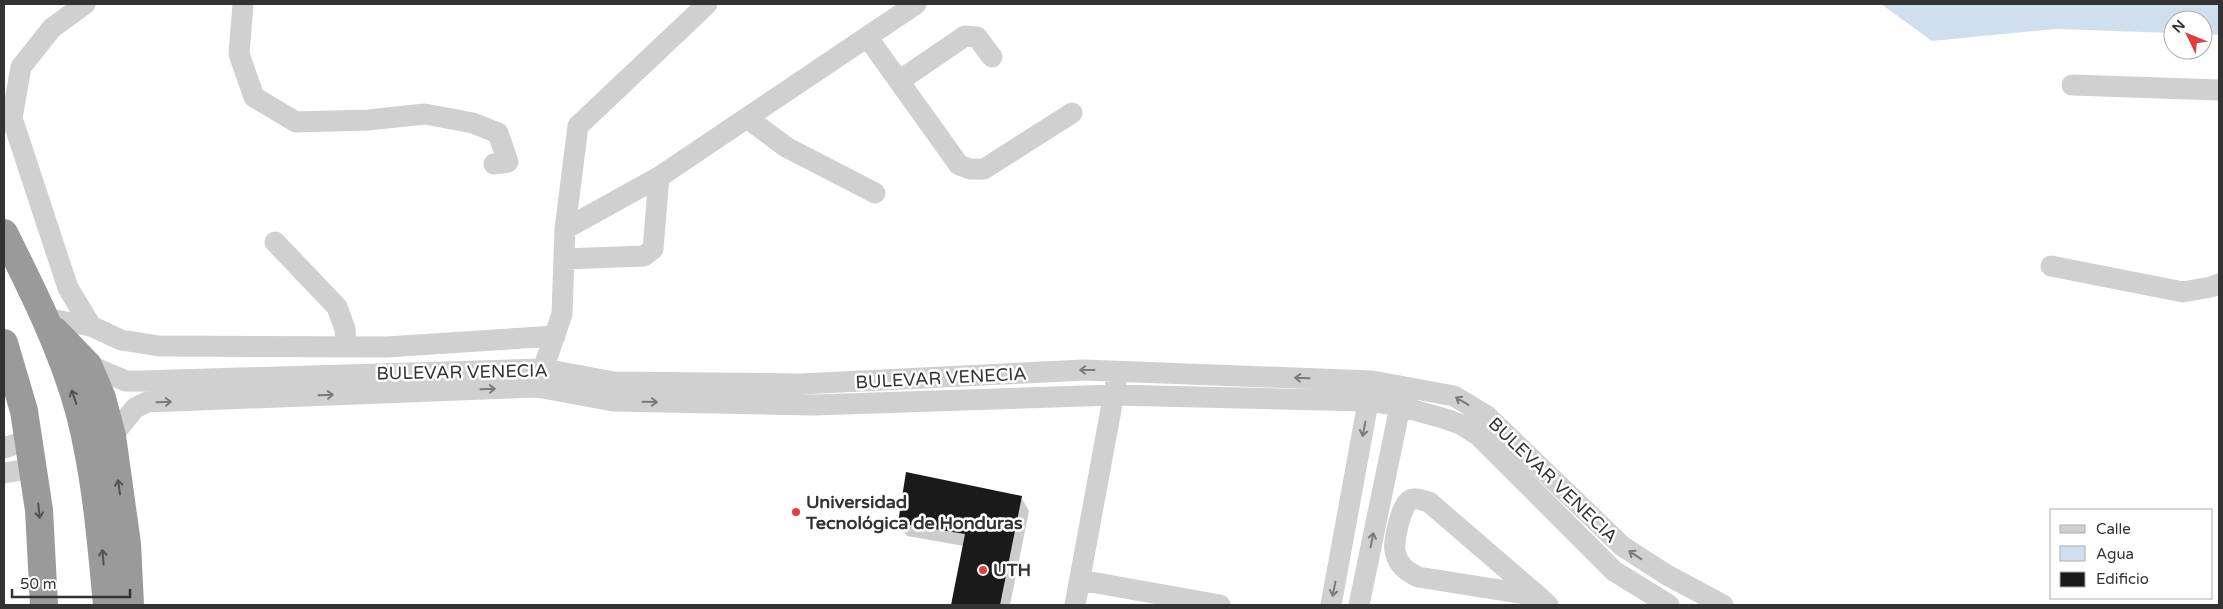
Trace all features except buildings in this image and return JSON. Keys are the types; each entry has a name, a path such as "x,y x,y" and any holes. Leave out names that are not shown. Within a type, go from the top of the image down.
{"highway":[{"path":"4,232 45,320 80,414 99,516 107,605"},
{"path":"45,320 88,365 102,398 112,436 127,544 130,605"},
{"path":"4,343 9,378 24,411 16,444 33,468 39,510 44,605"}],"street":[{"path":"85,4 52,28 21,67 12,118 68,288 91,326"},
{"path":"243,4 239,54 254,97 296,122 368,120 425,114 474,123 498,133 508,162 494,164"},
{"path":"541,378 562,314 565,230 578,126 707,4"},
{"path":"565,230 658,177 868,38 916,4"},
{"path":"899,81 965,36 977,38 992,57"},
{"path":"868,38 959,165 970,170 984,169 1072,113"},
{"path":"2072,85 2219,90"},
{"path":"747,118 786,147 875,193"},
{"path":"564,259 644,256 653,249 658,177"},
{"path":"275,242 337,307 345,329 346,346"},
{"path":"2051,266 2183,292 2219,284"},
{"path":"45,320 91,326 121,340 159,346 346,346 386,341 555,336"},
{"name":"BULEVAR VENECIA","path":"88,365 126,381 541,378 614,382 802,384 1084,370 1118,370 1371,391 1399,406 1446,419 1462,425 1478,435 1614,571 1658,603"},
{"path":"1075,605 1118,370"},
{"name":"BULEVAR VENECIA","path":"135,408 147,402 541,378 613,401 814,405 1114,395 1371,391 1404,386 1454,396 1487,416 1622,546 1667,575 1723,605"},
{"path":"112,436 135,408 127,396 126,381"},
{"path":"814,405 820,396 827,394 857,393 864,389 866,382"},
{"path":"1359,605 1404,386"},
{"path":"1331,605 1371,391"},
{"path":"4,473 33,468"},
{"path":"1418,499 1429,502 1543,600 1418,577 1406,571 1398,560 1394,549 1402,507 1410,500 1418,499"},
{"path":"1658,603 1667,575"},
{"path":"1080,580 1220,605"}],"water":[{"path":"1881,4 2219,4 2219,35 2213,35 2213,10 2163,10 2163,33 2055,29 1932,41"}],"place":[{"name":"Universidad Tecnológica de Honduras","path":"796,512"},
{"name":"UTH","path":"983,570"}]}
